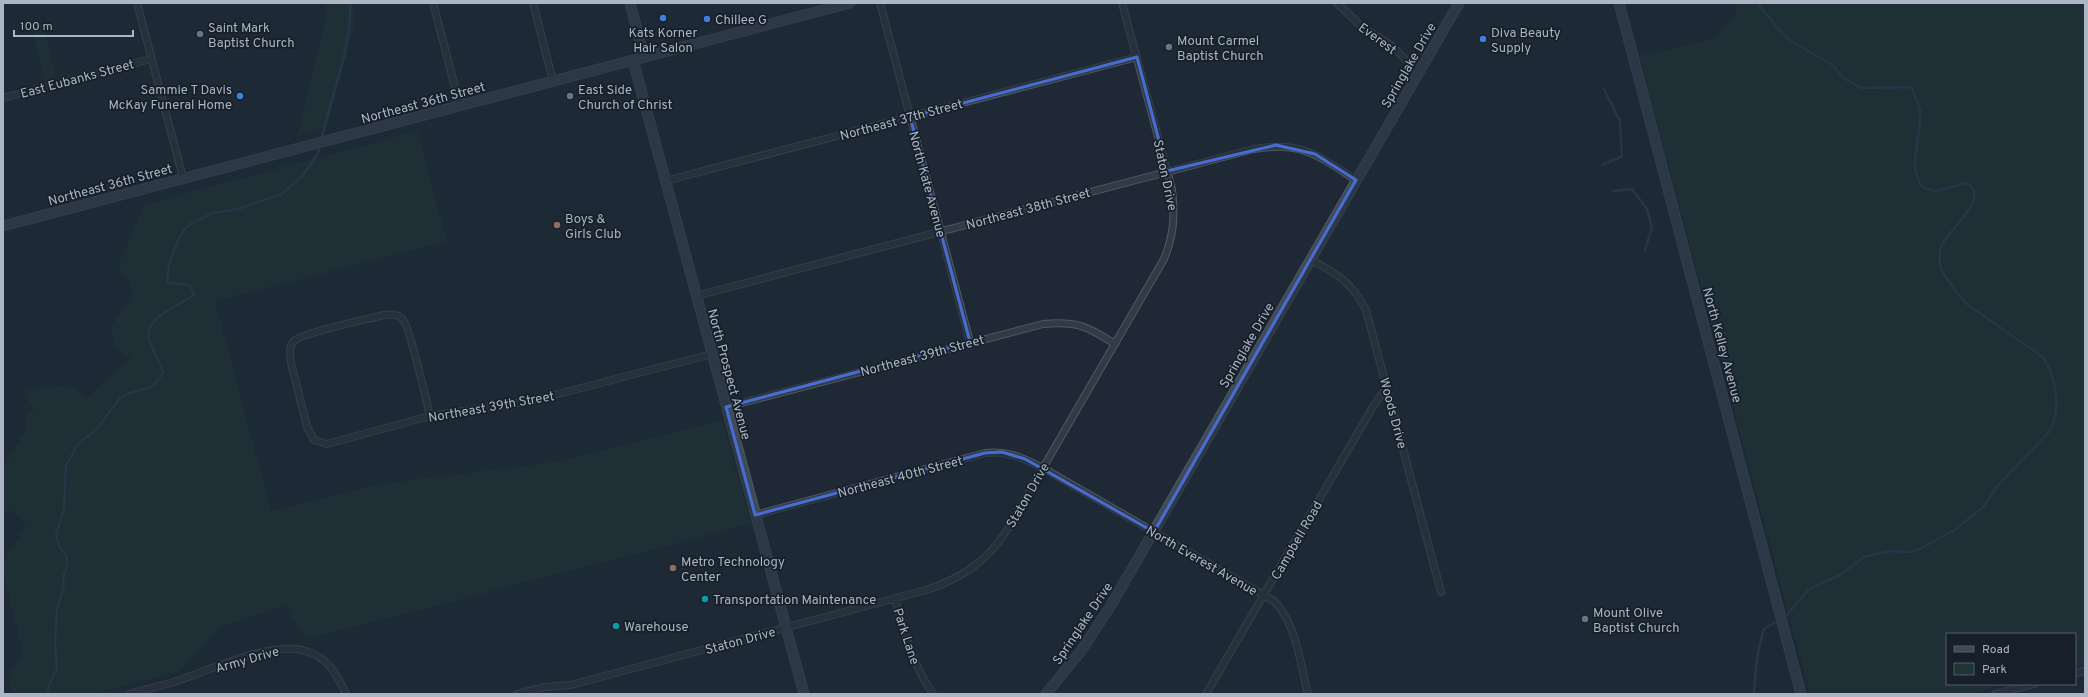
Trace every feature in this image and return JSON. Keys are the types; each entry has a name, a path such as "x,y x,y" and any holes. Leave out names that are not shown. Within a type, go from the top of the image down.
{"street":[{"path":"137,3 183,178"},
{"path":"433,3 460,106"},
{"path":"533,3 553,81"},
{"path":"630,3 644,57"},
{"name":"Northeast 36th Street","path":"3,226 850,3"},
{"name":"North Kate Avenue","path":"880,3 970,342"},
{"name":"Staton Drive","path":"518,694 545,687 571,685 895,598 950,582 983,560 1001,539 1164,259 1170,244 1175,214 1167,172 1122,3"},
{"name":"Everest","path":"1337,3 1362,27 1392,46 1410,64 1420,70"},
{"name":"Springlake Drive","path":"1046,694 1096,629 1154,532 1459,3"},
{"name":"North Kelley Avenue","path":"1619,3 1801,694"},
{"name":"Northeast 37th Street","path":"665,181 1137,57"},
{"name":"East Eubanks Street","path":"3,98 151,59"},
{"name":"North Prospect Avenue","path":"633,60 804,694"},
{"name":"Northeast 38th Street","path":"696,296 1254,149 1276,145 1296,148 1315,154 1356,180"},
{"name":"Woods Drive","path":"1310,260 1346,281 1362,301 1371,324 1441,592"},
{"name":"Northeast 39th Street","path":"430,416 408,329 399,316 392,314 384,315 308,334 294,340 289,355 308,427 311,436 317,442 327,444 430,416 532,401 712,354"},
{"name":"Northeast 39th Street","path":"726,407 1043,324 1061,322 1080,325 1093,330 1115,344"},
{"name":"Campbell Road","path":"1206,694 1374,405 1387,387"},
{"name":"Northeast 40th Street","path":"755,515 985,453 1011,453 1043,468"},
{"name":"North Everest Avenue","path":"1043,468 1274,601 1282,609 1290,625 1308,694"},
{"name":"Park Lane","path":"895,598 911,655 917,669 933,694"},
{"name":"Army Drive","path":"130,694 170,683 238,660 282,649 294,648 318,656 328,664 337,675 346,694"},
{"path":"1995,694 2030,685"}],"highlighted area":[{"path":"1137,57 1167,171 1276,145 1315,154 1356,180 1154,532 1025,459 1002,452 985,453 755,515 726,407 970,342 910,117"}],"green space":[{"path":"324,3 352,3 355,22 327,126 298,136 327,11"},
{"path":"1734,3 2085,3 2085,663 2076,666 2076,633 1946,633 1946,685 2003,685 1969,694 1810,694 1639,56 1715,38 1737,12"},
{"path":"43,24 56,80 45,82 31,27"},
{"path":"417,131 447,242 215,301 271,511 379,484 561,461 722,420 751,524 307,639 284,606 219,628 179,672 93,694 12,694 7,678 23,652 3,573 3,564 26,525 10,510 3,512 3,468 24,433 28,414 35,409 22,393 47,384 75,388 85,399 131,358 115,348 111,327 133,293 129,280 119,272 120,261 145,204"}],"waterway":[{"path":"321,141 348,37 350,3"},
{"path":"1757,3 1782,33 1791,41 1831,64 1845,79 1861,88 1911,87 1918,102 1920,111 1915,160 1918,178 1922,187 1935,191 1967,183 1973,189 1974,196 1972,204 1967,213 1942,245 1940,251 1941,269 1952,286 1968,305 2043,357 2048,365 2056,394 2055,414 2049,432 2000,483 1983,507 1956,529 1922,548 1911,552 1890,551 1864,557 1840,575 1809,589 1787,615"},
{"path":"1602,165 1622,156 1620,121 1604,89"},
{"path":"48,694 48,688 57,668 55,642 57,609 64,585 63,577 67,567 66,555 59,546 56,535 64,509 66,466 78,444 97,429 120,398 129,393 148,388 155,384 163,373 148,336 154,321 169,309 194,295 189,286 183,284 171,284 167,282 169,264 184,230 192,223 212,213 238,209 282,194 303,175 318,153 320,145"},
{"path":"1613,191 1632,189 1647,209 1652,227 1645,250"},
{"path":"1754,694 1757,661 1764,629 1775,622"}],"place":[{"name":"Kats Korner Hair Salon","path":"663,18"},
{"name":"Chillee G","path":"707,19"},
{"name":"Saint Mark Baptist Church","path":"200,34"},
{"name":"Diva Beauty Supply","path":"1483,39"},
{"name":"Mount Carmel Baptist Church","path":"1169,47"},
{"name":"Sammie T Davis McKay Funeral Home","path":"240,96"},
{"name":"East Side Church of Christ","path":"570,96"},
{"name":"Boys & Girls Club","path":"557,225"},
{"name":"Metro Technology Center","path":"673,568"},
{"name":"Transportation Maintenance","path":"705,599"},
{"name":"Mount Olive Baptist Church","path":"1585,619"},
{"name":"Warehouse","path":"616,626"}]}
